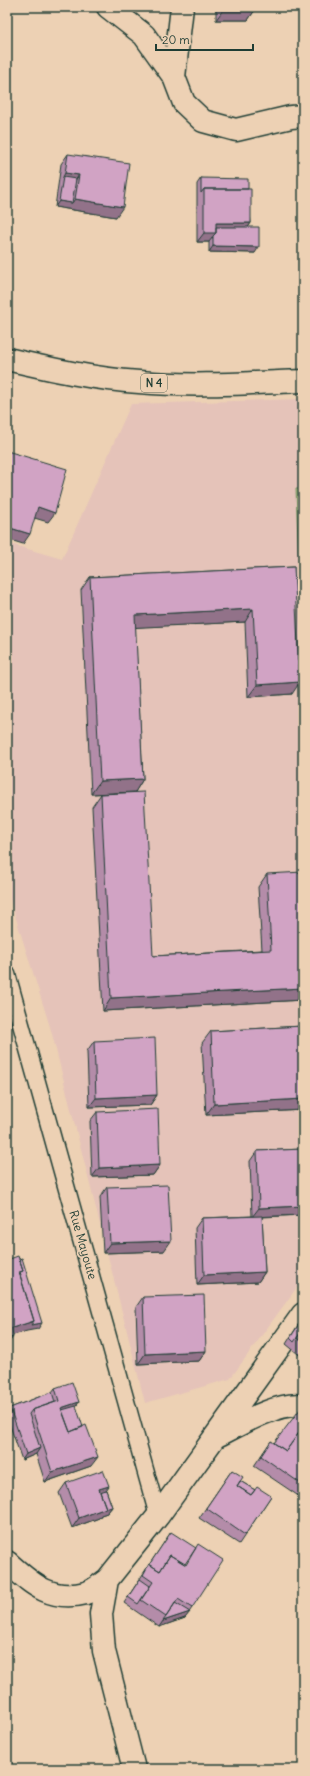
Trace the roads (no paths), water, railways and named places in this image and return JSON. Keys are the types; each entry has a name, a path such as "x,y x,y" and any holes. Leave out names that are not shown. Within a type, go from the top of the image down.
{"street":[{"path":"108,7 144,35 174,77 184,103 203,121 236,130 291,117 303,116"},
{"path":"174,77 182,7"},
{"name":"N 4","path":"7,359 97,377 139,382 222,384 303,381"},
{"path":"7,1562 35,1586 61,1596 87,1593 107,1580 158,1516 303,1314"},
{"path":"214,1438 261,1414 296,1404 303,1406"},
{"path":"107,1580 101,1614 104,1651 134,1769"}],"lane":[{"name":"Rue Mayoute","path":"7,974 158,1516"}]}
